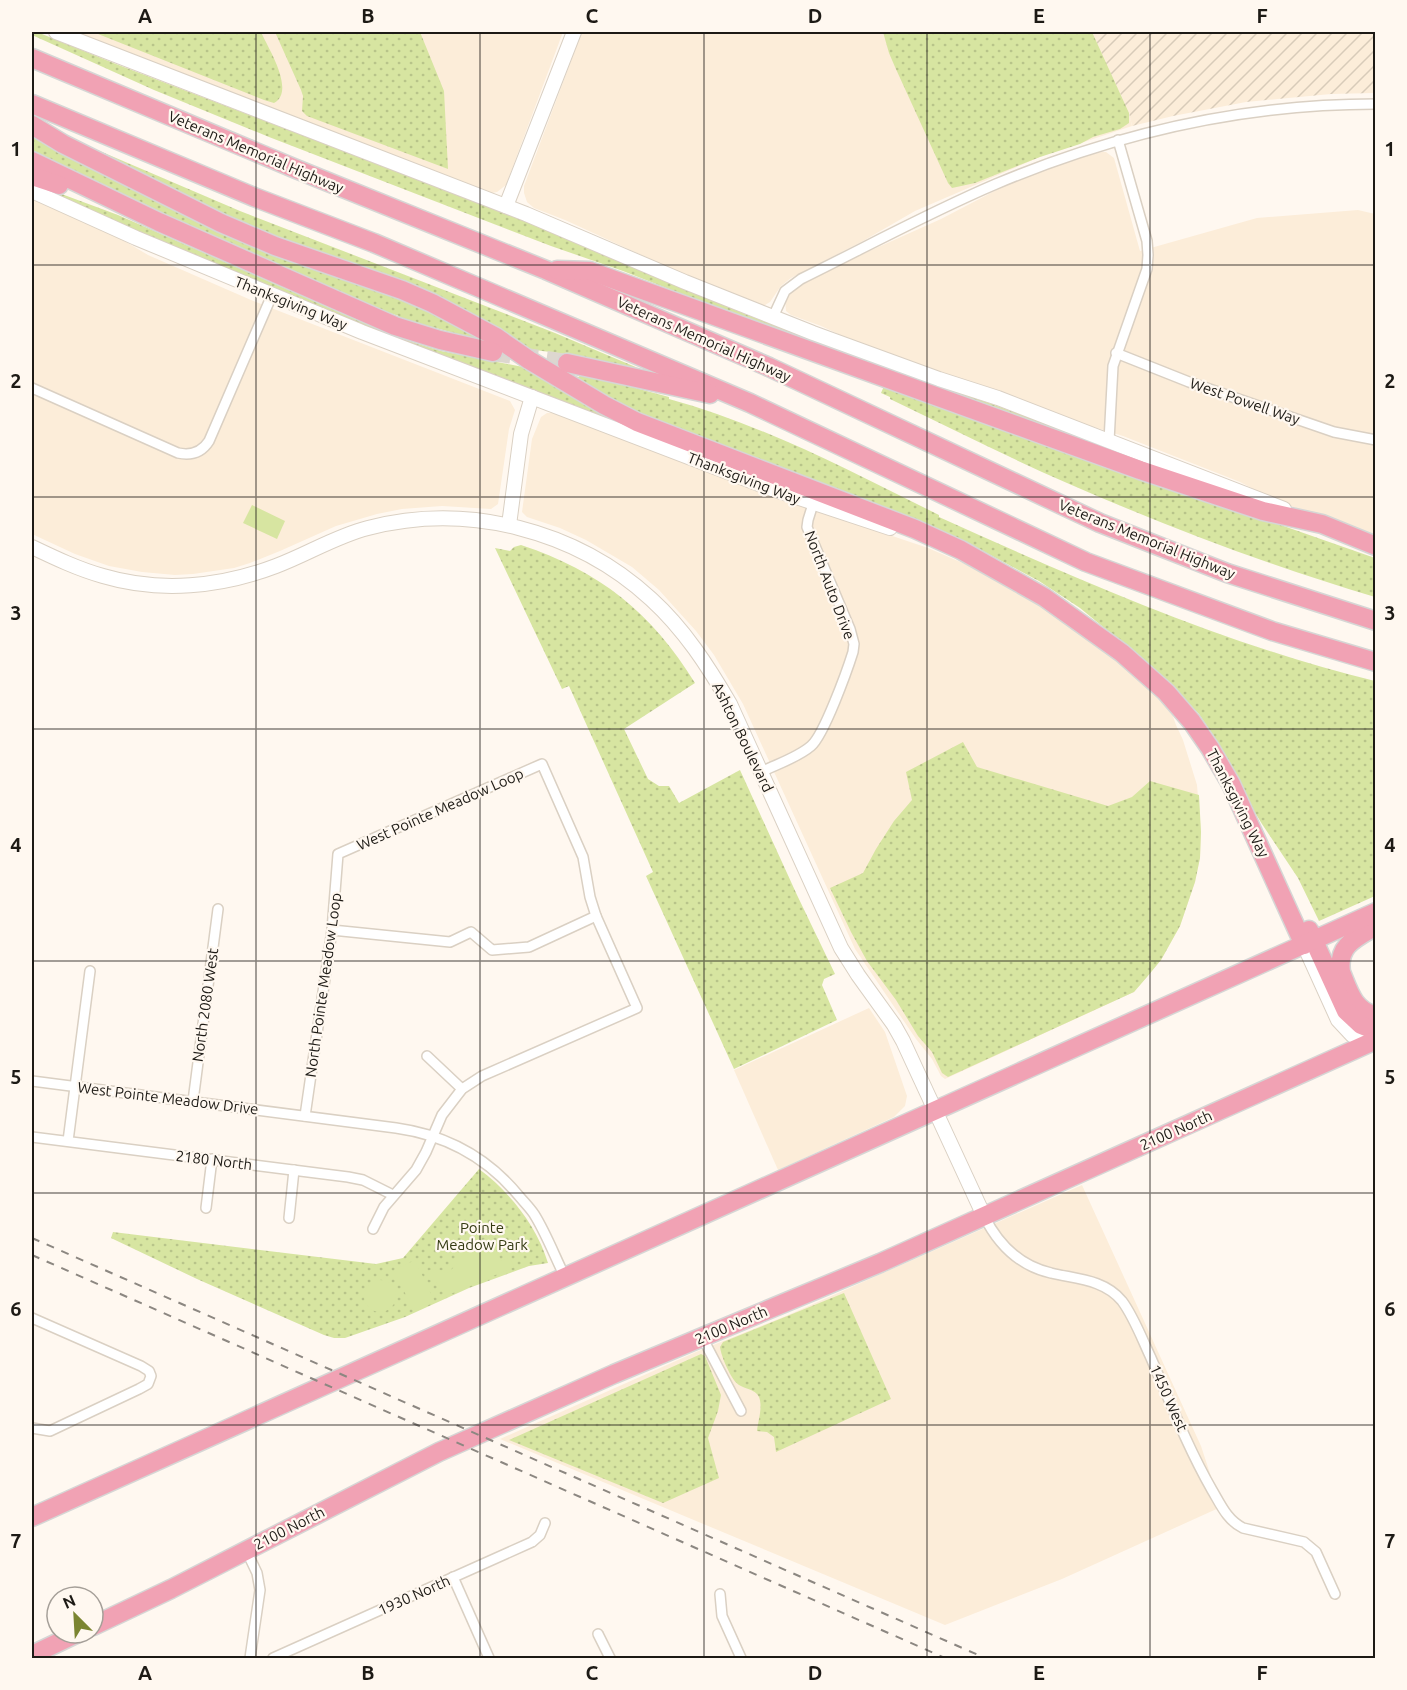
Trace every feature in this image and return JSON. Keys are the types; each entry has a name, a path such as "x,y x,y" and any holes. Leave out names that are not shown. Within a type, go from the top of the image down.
{"highway":[{"name":"Veterans Memorial Highway","path":"32,58 296,169 546,270 769,367 1100,523 1227,573 1376,621"},
{"path":"32,104 254,197 374,243 750,403 1086,562 1272,631 1376,662"},
{"path":"32,125 63,144 220,223 275,246 402,290 432,303 496,337 529,360 637,422 915,529 988,564"},
{"path":"32,161 159,222 395,326 440,340 493,352"},
{"path":"32,176 159,222"},
{"path":"546,270 590,271 1140,470 1263,511 1322,524 1376,546"},
{"path":"567,363 750,403"},
{"name":"Thanksgiving Way","path":"988,564 1044,597 1129,658 1166,692 1192,722 1232,784 1251,827 1281,869 1309,943 1346,1011 1374,1042"},
{"path":"32,1517 1376,912"},
{"path":"1376,926 1348,945 1342,954 1340,966 1356,1005 1364,1012 1376,1016"},
{"name":"2100 North","path":"105,1620 439,1452 614,1374 880,1263 1178,1129 1250,1105 1374,1042"},
{"path":"32,1655 53,1645"}],"main road":[{"path":"56,32 506,206 773,317 876,356 998,398 1322,524"},
{"path":"506,206 574,32"},
{"name":"Thanksgiving Way","path":"32,191 272,295 532,397 813,504 900,531 988,564"},
{"path":"509,525 518,450 532,397"},
{"name":"Ashton Boulevard","path":"32,547 102,576 150,585 175,586 216,583 253,574 280,565 350,533 390,523 456,518 509,525 546,536 574,547 626,578 651,599 682,632 713,675 730,704 841,948 903,1041 984,1216"}],"street":[{"path":"773,317 785,291 801,279 994,184 1056,160 1118,140 1181,124 1239,113 1316,106 1376,104"},
{"path":"1109,441 1112,409 1111,376 1116,353 1145,276 1148,255 1147,240 1118,140"},
{"path":"32,388 178,453 195,453 209,441 272,295"},
{"name":"West Powell Way","path":"1116,353 1189,382 1334,432 1376,440"},
{"name":"North Auto Drive","path":"761,772 805,751 815,743 824,727 853,652 853,637 807,527 813,504"},
{"name":"West Pointe Meadow Loop","path":"338,854 542,764 583,857 596,916"},
{"name":"North Pointe Meadow Loop","path":"305,1116 332,930 338,854"},
{"name":"North 2080 West","path":"193,1101 218,909"},
{"path":"332,930 450,942 471,932 492,950 529,947 596,916 637,1008 482,1076 462,1089 442,1115 416,1170 378,1216 373,1229"},
{"path":"68,1142 90,971"},
{"path":"427,1056 462,1089"},
{"name":"West Pointe Meadow Drive","path":"32,1081 412,1130 432,1136 459,1146 482,1160 512,1187 534,1214 565,1277"},
{"name":"2180 North","path":"32,1137 363,1180 393,1196"},
{"path":"206,1208 212,1160"},
{"path":"289,1218 294,1170"},
{"name":"1450 West","path":"984,1216 1005,1247 1020,1261 1049,1273 1100,1284 1122,1301 1136,1326 1204,1475 1226,1515 1234,1524 1243,1528 1304,1542 1317,1552 1335,1594"},
{"path":"32,1318 141,1366 149,1371 151,1376 147,1384 139,1389 50,1431 32,1428"},
{"path":"702,1337 741,1411"},
{"name":"1930 North","path":"273,1659 532,1542 540,1535 545,1522"},
{"path":"246,1550 259,1578 260,1590 250,1659"},
{"path":"453,1577 489,1659"},
{"path":"720,1594 722,1616 741,1659"},
{"path":"598,1634 610,1659"}],"shaded area":[{"path":"80,32 563,32 506,185 492,193 85,36"},
{"path":"582,32 1092,32 1129,113 1132,126 1042,156 915,211 791,278 781,286 770,302 761,306 711,287 534,208 527,202 524,186"},
{"path":"1092,32 1375,32 1375,93 1331,94 1246,102 1132,126 1129,113"},
{"path":"1102,152 1114,158 1140,251 1257,218 1358,210 1375,214 1375,539 1123,436 862,345 786,311 785,300 794,289 854,258 941,219 1008,184 1075,159"},
{"path":"32,199 116,236 148,255 251,300 510,401 515,410 509,429 498,504 491,509 442,506 402,509 377,514 336,526 250,563 234,568 193,574 142,572 109,566 75,554 32,534"},
{"path":"547,413 554,413 750,488 928,548 972,567 1045,607 1101,645 1170,708 1197,785 1201,832 1200,858 1195,882 1180,926 1161,960 1134,992 945,1079 941,1076 932,1059 855,949 743,704 714,655 659,590 632,567 586,540 527,517 522,512 532,439 541,417"},
{"path":"869,1008 885,1032 907,1096 905,1106 894,1117 778,1170 734,1070"},
{"path":"1082,1185 1201,1446 1221,1507 1062,1579 945,1625 500,1439 696,1352 786,1316"}],"green space":[{"path":"32,32 548,229 745,314 912,377 1064,430 1128,456 766,327 269,137 154,90 32,35"},
{"path":"93,32 261,32 281,79 280,97 274,103 264,100"},
{"path":"275,32 420,32 444,91 448,169 307,116 302,111 301,90"},
{"path":"883,32 1092,32 1129,113 1129,123 1120,129 1093,137 1080,144 975,183 952,188 895,67"},
{"path":"32,131 412,303 487,342 399,318 399,316 358,303 32,157"},
{"path":"88,146 240,211 555,333 638,368 521,348 241,228 87,149"},
{"path":"32,183 118,215 396,337 441,351 528,368 628,428 252,282 32,185"},
{"path":"564,374 602,379 669,397 669,399 739,422 840,466 939,517 1154,609 1263,649 1375,681 1375,896 1319,921 1298,878 1246,798 1228,759 1199,714 1172,686 1124,644 1080,608 1039,581 964,541 905,515 836,488 813,485 641,418"},
{"path":"884,386 1375,558 1375,597 1219,545 1067,483 890,399 881,393"},
{"path":"252,505 285,521 277,539 243,523"},
{"path":"521,545 575,568 622,598 661,636 695,683 624,729 648,779 659,786 669,786 679,803 740,770 835,974 824,979 822,985 837,1020 734,1069 646,876 653,872 569,686 562,689 495,548 510,551"},
{"path":"963,742 977,767 1108,806 1132,797 1150,781 1199,795 1200,858 1195,882 1180,926 1161,960 1134,992 948,1077 942,1073 932,1052 918,1036 896,1000 867,961 830,888 863,873 894,821 912,800 906,772"},
{"name":"Pointe Meadow Park","path":"479,1169 521,1210 537,1236 548,1263 529,1266 469,1288 405,1317 345,1338 324,1335 111,1238 113,1232 376,1264 403,1258"},
{"path":"489,1244 496,1250 501,1261 510,1258 514,1267 446,1296 436,1283 427,1278 426,1274 431,1270 449,1273 468,1248"},
{"path":"415,1260 435,1302 414,1312 394,1270"},
{"path":"380,1280 391,1285 396,1296 391,1307 380,1312 369,1307 364,1296 369,1285"},
{"path":"844,1293 891,1399 776,1452 774,1437 767,1432 757,1431 759,1397 755,1392 736,1382 727,1368 720,1347 723,1342"},
{"path":"701,1354 705,1356 721,1395 708,1438 719,1478 663,1503 509,1440"}],"tunnel":[{"path":"493,352 567,363"}],"railway":[{"path":"32,1238 985,1658"},
{"path":"32,1255 945,1658"}]}
